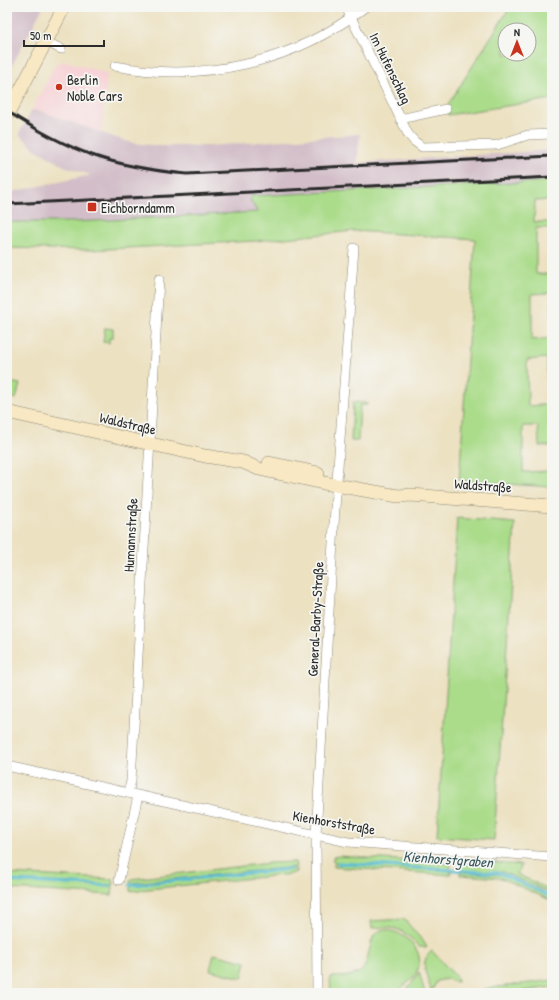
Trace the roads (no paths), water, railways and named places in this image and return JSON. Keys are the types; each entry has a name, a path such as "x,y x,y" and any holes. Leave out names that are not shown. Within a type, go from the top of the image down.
{"main road":[{"path":"7,116 64,7"},
{"name":"Waldstraße","path":"7,412 150,444 243,462 262,461 337,482 399,490 411,495 552,506"}],"street":[{"name":"Im Hufenschlag","path":"346,7 408,134 414,141 422,146 497,145 528,135 552,134"},
{"path":"115,66 147,71 208,71 272,58 297,48 343,24 365,7"},
{"path":"45,41 61,49"},
{"name":"Im Hufenschlag","path":"400,119 446,109"},
{"name":"General-Barby-Straße","path":"317,993 316,835 337,482 354,248"},
{"name":"Humannstraße","path":"128,793 131,781 159,279"},
{"name":"Kienhorststraße","path":"7,766 348,842 552,857"},
{"path":"120,880 138,796"}],"waterway":[{"name":"Kienhorstgraben","path":"338,863 500,873 552,897"},
{"name":"Kienhorstgraben","path":"130,885 290,869"},
{"name":"Kienhorstgraben","path":"7,881 111,886"}],"railway":[{"path":"7,111 51,137 92,155 136,167 187,174 552,156"},
{"path":"7,204 552,177"}],"place":[{"name":"Berlin Noble Cars","path":"59,87"},
{"name":"Eichborndamm","path":"92,207"}]}
